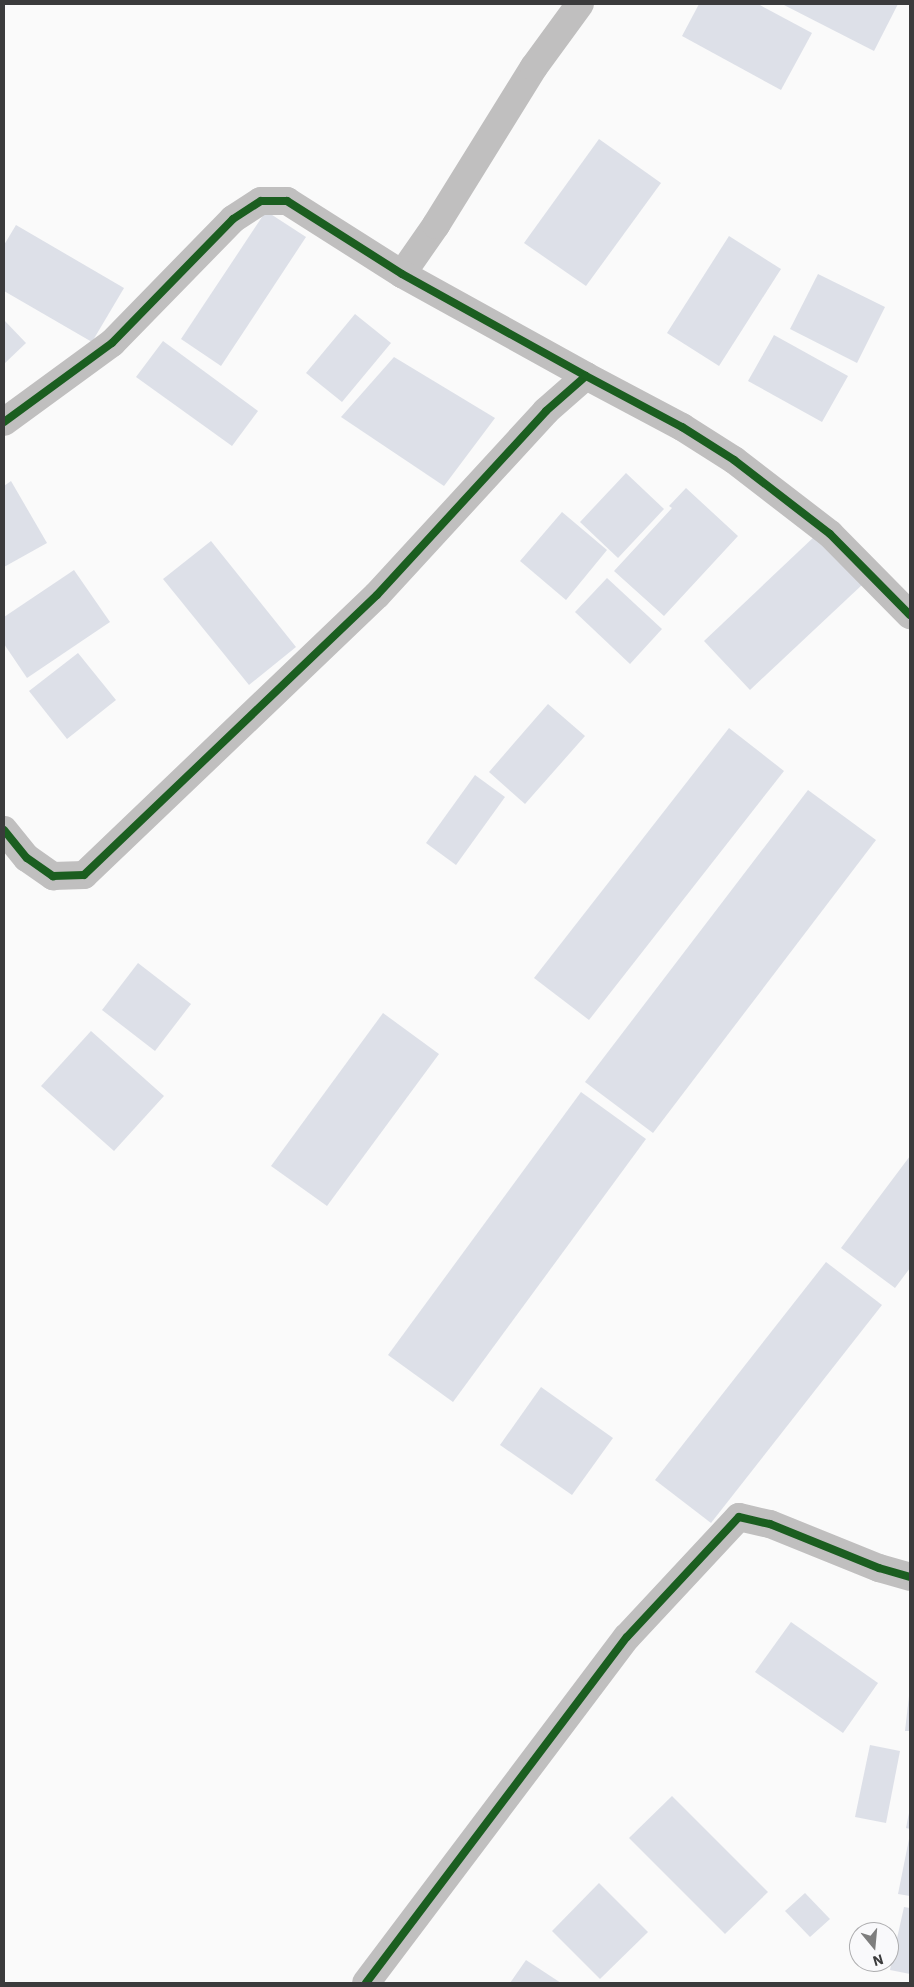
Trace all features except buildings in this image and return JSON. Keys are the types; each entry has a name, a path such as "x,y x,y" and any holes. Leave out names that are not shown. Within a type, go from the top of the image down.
{"street":[{"path":"402,274 436,225 534,67 580,4"},
{"path":"4,422 112,343 233,219 261,201 287,201 402,274 682,427 734,460 830,534 910,615"},
{"path":"4,830 27,858 53,876 84,875 376,596 546,411 586,376"},
{"path":"366,1983 627,1637 739,1517 770,1524 879,1568 910,1577"}],"cycle path":[{"path":"4,422 112,343 233,219 261,201 287,201 402,274 586,376"},
{"path":"4,830 27,858 53,876 84,875 377,595 546,411 586,376 682,427 734,460 830,534 910,615"},
{"path":"366,1983 627,1637 739,1517 770,1524 879,1568 910,1577"}]}
